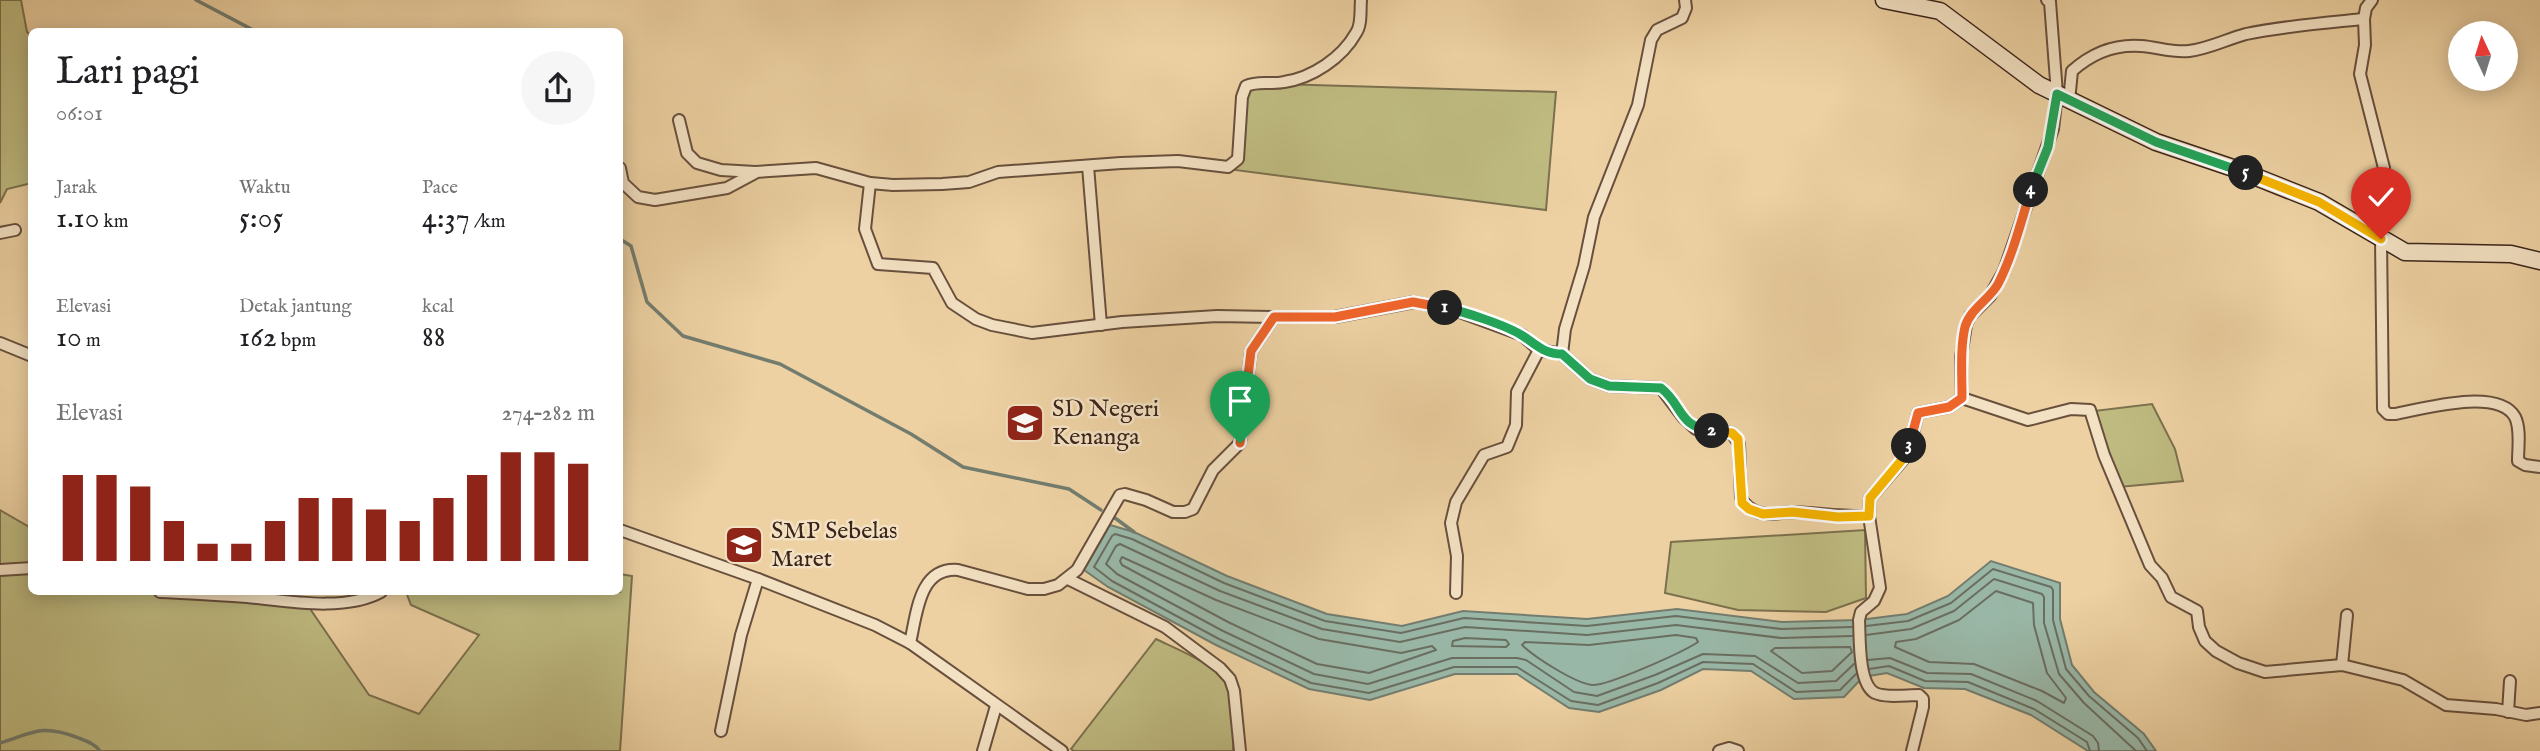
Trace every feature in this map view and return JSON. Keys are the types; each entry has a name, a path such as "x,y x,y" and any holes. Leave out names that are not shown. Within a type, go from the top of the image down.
{"street":[{"path":"679,120 687,153 697,163 721,170 755,172 816,168 870,183 893,186 969,182 998,172 1088,166 1178,161 1228,167 1235,163 1239,151 1242,97 1246,86 1255,82 1282,83 1320,69 1338,54 1356,33 1361,0"},
{"path":"1562,354 1565,329 1584,266 1594,217 1638,105 1651,40 1657,30 1682,18 1686,8 1685,0"},
{"path":"1884,0 1940,11 2039,85 2156,142 2246,172 2319,202 2396,248 2416,254 2511,254 2540,261"},
{"path":"2047,0 2050,2 2063,97"},
{"path":"2372,0 2366,8 2364,19 2365,45 2360,74 2384,168 2385,200 2376,235 2383,409 2388,414 2395,414 2473,401 2501,406 2512,414 2517,424 2518,461 2540,467"},
{"path":"1962,398 1961,357 1966,325 1970,316 1990,296 2004,271 2072,71 2094,54 2121,47 2141,46 2169,51 2190,51 2246,34 2364,19"},
{"path":"1088,166 1101,326"},
{"path":"623,183 638,197 655,200 727,188 755,172"},
{"path":"870,183 865,229 878,264 933,268 952,303 976,319 992,325 1032,333 1217,316 1335,317 1413,302 1454,310 1522,335 1539,349 1562,354 1590,379 1609,386 1661,388 1696,429 1732,433 1739,444 1742,503 1749,509 1763,514 1792,512 1838,517 1869,516"},
{"path":"0,233 15,230"},
{"path":"910,643 924,587 934,575 949,569 958,570 1028,589 1044,589 1058,585 1077,570 1120,495 1146,500 1174,512 1193,509 1213,470 1240,443 1251,351 1274,317"},
{"path":"0,343 28,354"},
{"path":"1456,593 1457,556 1451,523 1456,502 1485,455 1507,447 1516,425 1517,392 1539,349"},
{"path":"1912,751 1923,699 1919,695 1881,695 1873,692 1863,677 1859,620 1861,612 1874,601 1880,588 1869,516 1870,498 1906,455 1918,413 1949,407 1962,398"},
{"path":"1962,398 2028,420 2071,409 2090,410 2104,455 2150,565 2162,578 2171,597 2197,611 2205,641 2216,651 2238,663 2265,672 2342,665 2403,680 2446,705 2526,716 2540,713"},
{"path":"623,531 758,579 875,625 910,643 1062,751"},
{"path":"0,570 28,568"},
{"path":"722,731 741,635 758,579"},
{"path":"1068,579 1165,627 1220,668 1230,679 1234,691 1240,751"},
{"path":"253,595 309,603 375,595"},
{"path":"2342,665 2347,615"},
{"path":"2508,712 2511,681"},
{"path":"983,751 996,706"},
{"path":"1719,751 1729,748 1738,751"}],"shaded area":[{"path":"0,0 21,0 28,33 28,184 7,189 0,203"},
{"path":"1243,83 1556,92 1546,210 1235,170"},
{"path":"2152,404 2175,449 2183,481 2119,487 2094,411"},
{"path":"0,510 28,526 28,595 228,595 304,600 369,695 419,714 479,635 411,605 407,595 623,595 623,574 632,576 620,751 0,751"},
{"path":"1865,530 1866,598 1826,612 1738,610 1665,593 1671,542"},
{"path":"1156,639 1204,663 1225,681 1232,705 1233,751 1071,749"}],"water":[{"path":"1110,525 1134,532 1227,576 1327,614 1402,626 1463,611 1587,619 1677,609 1782,622 1859,620 1907,614 1948,596 1991,561 2060,583 2060,619 2072,665 2094,692 2144,734 2156,751 2088,751 2031,715 1965,689 1924,688 1887,673 1863,677 1844,697 1794,699 1751,671 1703,669 1661,690 1599,712 1569,708 1517,674 1455,674 1370,700 1309,689 1216,645 1108,587 1084,570"}],"waterway":[{"path":"196,0 249,28"},
{"path":"623,241 631,246 647,302 683,336 780,364 911,434 963,467 1069,489 1101,510"},
{"path":"1115,518 1134,532"},
{"path":"0,743 37,731 54,731 86,741 100,751"}],"place":[{"name":"SD Negeri Kenanga","path":"1025,423"},
{"name":"SMP Sebelas Maret","path":"744,545"}],"route":[{"path":"1240,443 1251,351 1274,317 1335,317 1413,302 1454,310 1522,335 1539,349 1562,354 1590,379 1609,386 1661,388 1696,429 1732,433 1738,439 1741,497 1742,503 1749,509 1763,514 1792,512 1838,517 1869,516 1870,498 1906,455 1918,413 1949,407 1962,398 1961,357 1966,325 1970,316 1990,296 2004,271 2036,173 2048,147 2057,94 2156,142 2266,180 2319,202 2381,239"}]}
